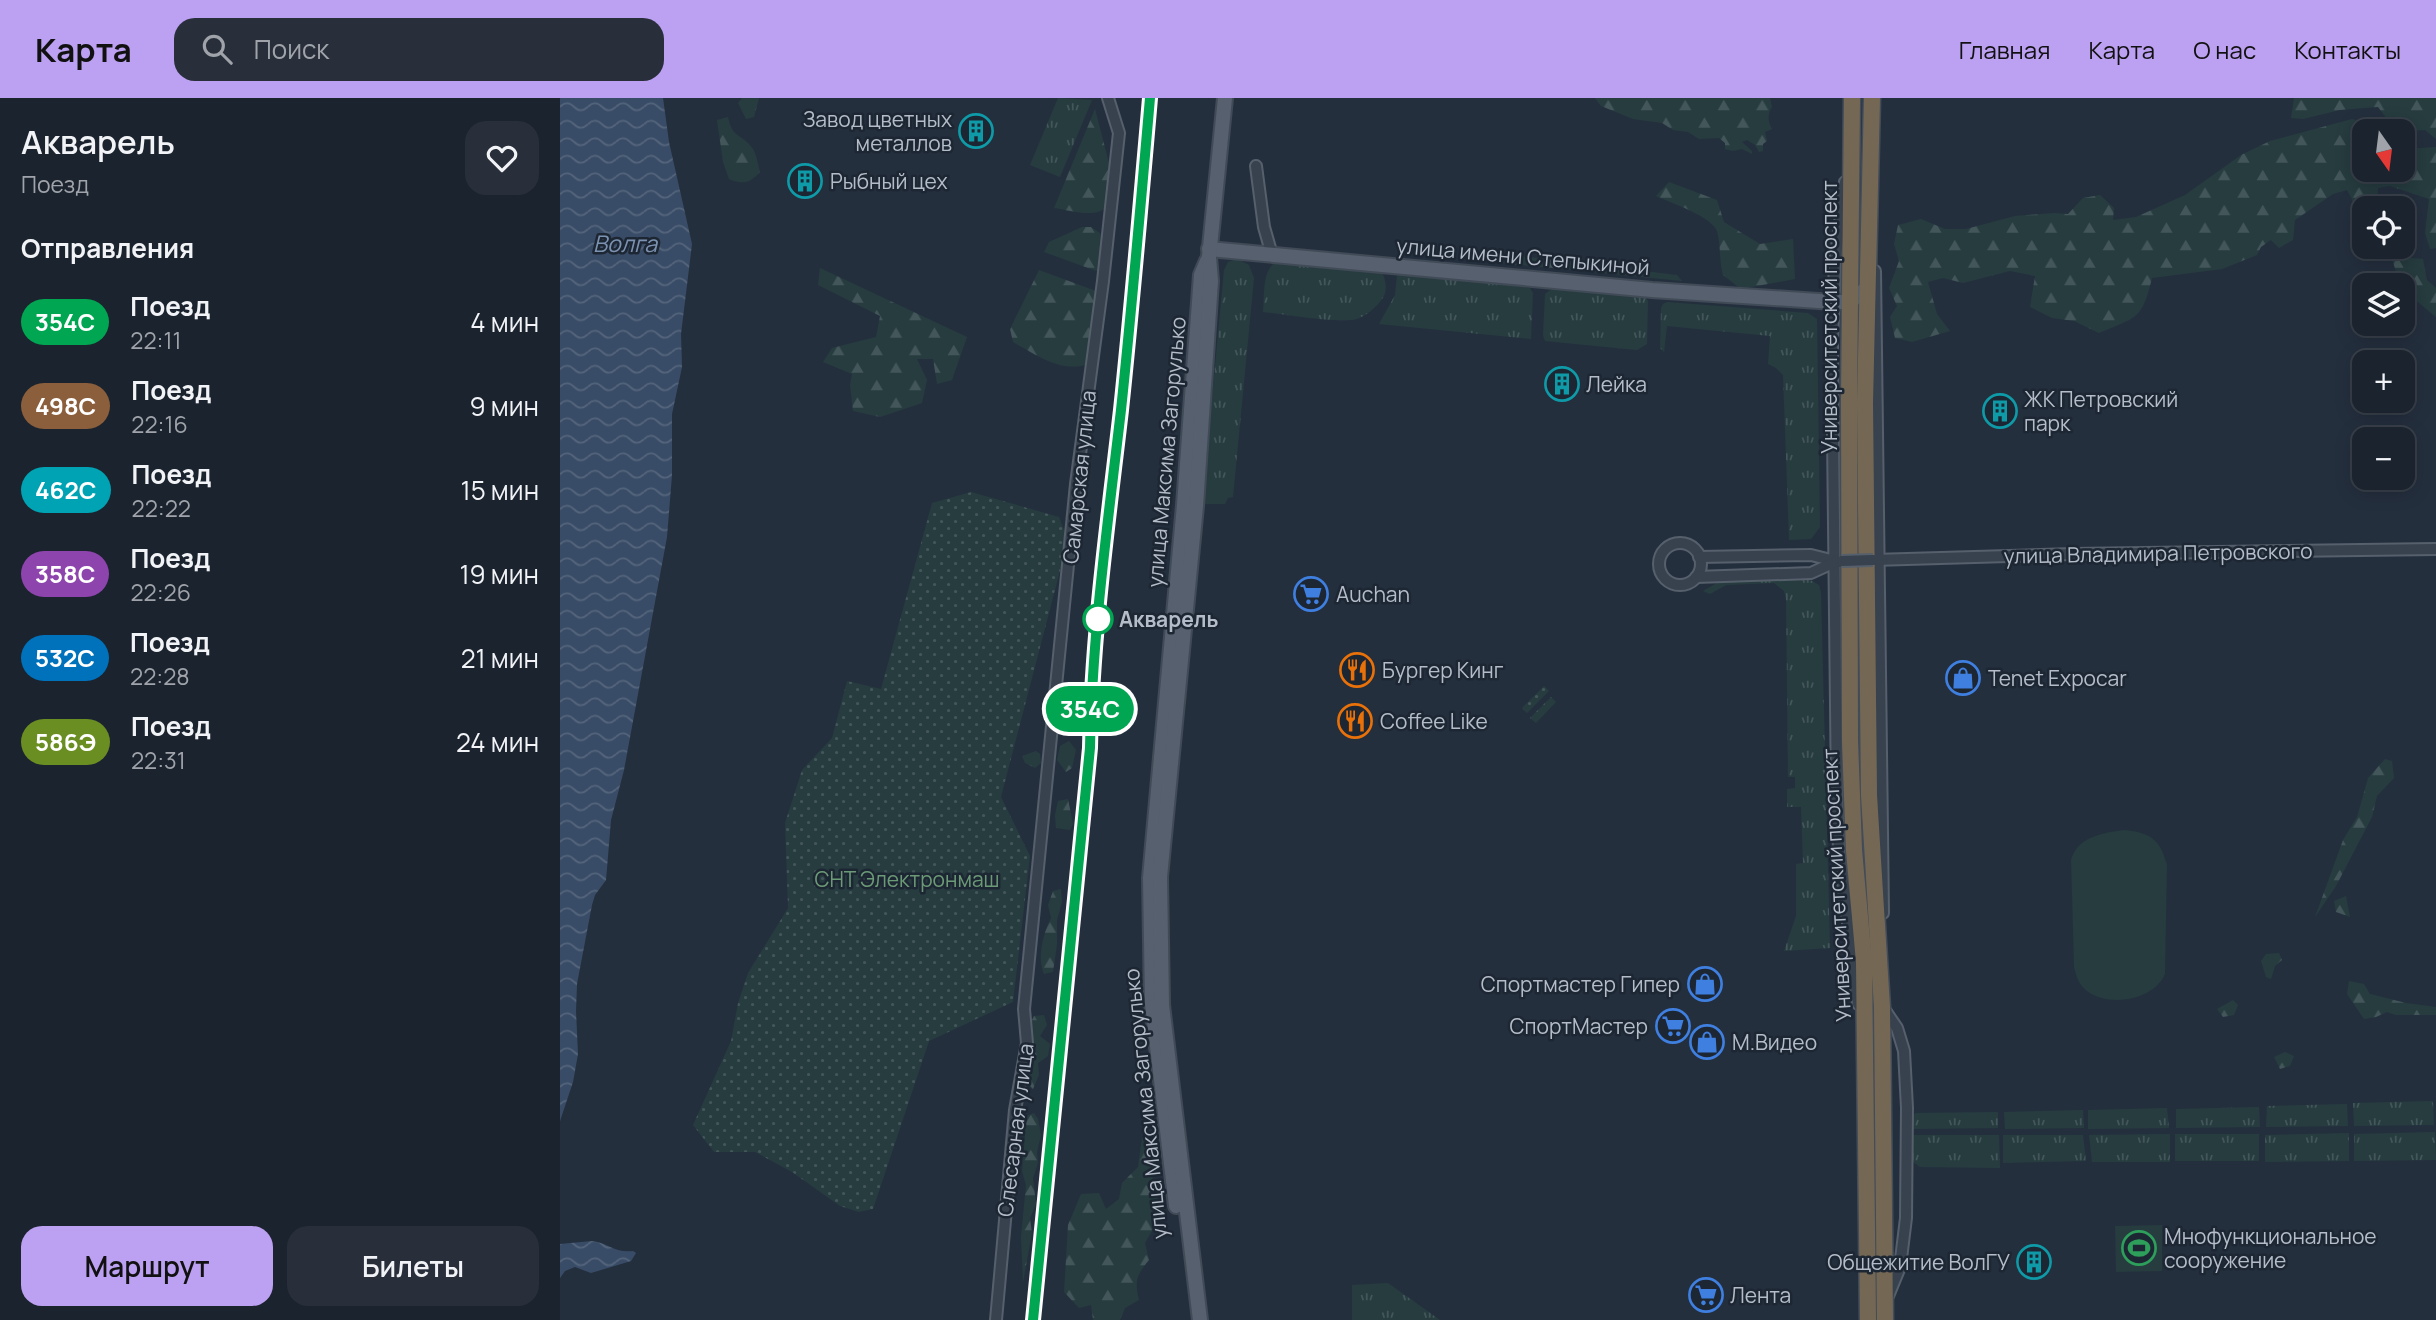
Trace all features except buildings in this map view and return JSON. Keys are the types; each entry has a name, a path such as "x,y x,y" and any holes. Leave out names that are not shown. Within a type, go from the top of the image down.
{"highway":[{"name":"Университетский проспект","path":"1852,98 1842,302 1850,741 1854,850 1864,962 1868,1320"},
{"name":"Университетский проспект","path":"1872,98 1865,416 1869,795 1882,1007 1885,1320"}],"main road":[{"path":"1209,253 1225,98"},
{"name":"улица имени Степыкиной","path":"1209,253 1272,254 1639,289 1842,302"},
{"name":"улица Максима Загорулько","path":"1190,1320 1152,1004 1150,878 1201,275 1209,253"},
{"name":"улица Максима Загорулько","path":"1199,1320 1162,1005 1160,877 1196,506 1211,281 1209,253"},
{"path":"1842,302 1868,287"}],"street":[{"name":"Самарская улица","path":"1041,858 1076,484 1103,281 1119,133 1108,98"},
{"name":"Университетский проспект","path":"1872,98 1876,560 1884,849 1882,1007"},
{"path":"1256,166 1264,227 1272,254"},
{"name":"Университетский проспект","path":"1842,302 1838,562 1839,850 1865,1059"},
{"path":"1696,577 1701,564 1695,550 1681,544 1666,549 1659,563 1663,577 1670,583 1682,585 1696,577 1811,573 1838,562"},
{"name":"улица Владимира Петровского","path":"1838,562 2098,554 2436,549"},
{"path":"1699,557 1811,555 1838,562"},
{"name":"Слесарная улица","path":"996,1320 1015,1110 1027,1043 1024,1009 1041,858"},
{"path":"1882,1007 1897,1028 1904,1052 1907,1120 1906,1217 1899,1266 1885,1301"}],"green space":[{"path":"742,98 759,98 754,117 746,119 738,103"},
{"path":"1058,98 1092,100 1060,177 1030,165"},
{"path":"1595,98 1770,98 1772,107 1769,118 1772,129 1765,132 1767,141 1763,144 1763,151 1759,152 1755,145 1747,140 1742,142 1752,154 1742,149 1733,151 1725,149 1725,143 1719,138 1699,139 1662,123 1633,119 1601,106"},
{"path":"2294,98 2436,98 2436,139 2425,130 2415,131 2415,119 2387,119 2378,107 2340,110 2303,119 2291,118"},
{"path":"1095,109 1110,167 1106,207 1101,211 1089,213 1054,208"},
{"path":"728,117 735,133 753,149 760,172 746,182 729,179 723,162 717,120"},
{"path":"2352,119 2352,182 2415,182 2415,148 2436,147 2436,248 2430,249 2425,233 2429,199 2390,186 2378,188 2378,196 2352,196 2352,200 2347,190 2333,194 2295,220 2293,240 2279,248 2271,240 2261,247 2257,255 2222,269 2152,278 2141,310 2130,320 2099,333 2074,321 2052,318 2030,307 2035,276 2010,271 1963,283 1943,278 1928,282 1937,314 1950,331 1912,342 1895,338 1890,317 1897,306 1889,288 1899,261 1894,244 1898,225 1921,219 1945,229 1966,229 2015,216 2068,214 2083,198 2100,195 2114,208 2113,220 2136,217 2185,195 2241,155 2270,141"},
{"path":"1669,182 1717,200 1724,222 1760,244 1793,239 1795,279 1741,289 1723,275 1718,236 1714,226 1691,211 1656,196"},
{"path":"1082,227 1091,227 1100,233 1103,244 1099,272 1044,252 1049,242"},
{"path":"1519,256 1677,275 1682,281 1501,263"},
{"path":"1237,259 1249,265 1254,278 1233,497 1228,498 1225,504 1202,504 1224,270 1228,262"},
{"path":"1280,259 1286,263 1382,272 1386,284 1385,292 1374,308 1357,319 1324,320 1263,312 1267,275 1274,263"},
{"path":"2392,259 2423,259 2427,280 2436,288 2436,317 2415,300 2415,273 2396,273"},
{"path":"820,268 967,337 952,380 937,384 933,359 917,359 927,380 922,403 880,417 853,411 850,385 852,374 823,362 832,348 876,337 880,316 818,285"},
{"path":"1039,270 1096,291 1085,365 1075,367 1057,364 1013,342 1010,329"},
{"path":"1402,273 1530,288 1533,293 1531,339 1379,324 1395,295 1397,275"},
{"path":"1553,288 1645,297 1648,301 1647,344 1637,350 1545,341 1545,294"},
{"path":"1667,302 1808,313 1817,319 1820,527 1811,539 1789,540 1783,375 1768,364 1770,336 1667,326 1664,352 1660,348 1661,308"},
{"name":"СНТ Электронмаш","path":"971,492 1059,517 1068,540 1001,797 1030,856 1013,1002 929,1041 873,1209 859,1212 840,1206 792,1172 755,1152 714,1152 693,1125 731,1041 738,1003 748,973 788,908 785,823 802,770 832,738 847,681 881,689 932,503"},
{"path":"1807,578 1819,585 1821,593 1830,948 1784,951 1796,916 1796,864 1803,863 1801,807 1787,807 1787,789 1795,788 1795,777 1788,777 1786,599 1784,591 1774,583 1726,585 1710,594 1703,591 1722,580"},
{"path":"1544,686 1549,691 1527,713 1522,708"},
{"path":"1551,697 1556,702 1536,723 1530,718"},
{"path":"1069,741 1076,750 1072,768 1066,772 1057,760 1060,746"},
{"path":"1036,751 1040,754 1041,763 1035,768 1025,763 1022,756"},
{"path":"2385,759 2392,761 2394,778 2377,796 2372,817 2336,886 2315,917 2343,840 2357,817 2368,778"},
{"path":"1068,799 1073,824 1070,830 1056,828 1058,801"},
{"path":"2124,830 2141,833 2153,839 2161,849 2167,865 2165,974 2151,990 2130,999 2119,1000 2107,999 2087,991 2076,974 2071,860 2079,846 2092,837"},
{"path":"1061,889 1062,902 1057,920 1053,972 1044,974 1041,953 1043,938 1051,918 1048,905 1053,891"},
{"path":"2346,896 2350,917 2336,912 2334,901"},
{"path":"2279,953 2282,960 2275,966 2271,979 2266,977 2261,961 2266,954"},
{"path":"2349,981 2364,984 2370,994 2436,1007 2436,1015 2396,1015 2387,1012 2364,1019 2347,994"},
{"path":"2233,1000 2238,1005 2234,1015 2223,1017 2217,1009"},
{"path":"1044,1015 1047,1025 1040,1036 1050,1044 1048,1056 1038,1063 1039,1075 1033,1089 1027,1083 1029,1032 1034,1016"},
{"path":"2285,1052 2294,1056 2290,1066 2280,1069 2274,1057"},
{"path":"2433,1101 2434,1125 2354,1126 2353,1103"},
{"path":"2347,1104 2348,1126 2266,1127 2267,1106"},
{"path":"2259,1107 2260,1127 2176,1128 2176,1109"},
{"path":"2167,1108 2169,1128 2088,1129 2088,1110"},
{"path":"2083,1110 2084,1128 2005,1129 2004,1112"},
{"path":"1998,1112 1998,1128 1911,1129 1911,1117 1916,1113"},
{"path":"1034,1113 1041,1135 1037,1152 1038,1163 1033,1178 1036,1204 1030,1218 1032,1233 1023,1282 1021,1237 1026,1185 1022,1171 1024,1117"},
{"path":"2435,1132 2436,1160 2354,1161 2354,1134"},
{"path":"2349,1133 2349,1161 2265,1162 2265,1135"},
{"path":"1152,1134 1156,1144 1152,1183 1159,1205 1157,1222 1145,1243 1149,1260 1138,1278 1139,1300 1125,1308 1120,1320 1093,1320 1091,1305 1079,1308 1064,1292 1068,1225 1081,1194 1099,1193 1106,1209 1119,1199 1122,1183 1138,1167 1142,1138"},
{"path":"2170,1134 2170,1162 2092,1162 2089,1135"},
{"path":"2175,1134 2259,1134 2259,1161 2175,1161"},
{"path":"1911,1135 1999,1135 2000,1168 1920,1167 1913,1162"},
{"path":"2003,1135 2083,1135 2086,1161 2003,1163"},
{"name":"Мнофункциональное сооружение","path":"2162,1225 2162,1271 2116,1272 2115,1226"},
{"path":"1388,1283 1440,1320 1352,1320 1352,1285"}],"water":[{"name":"Волга","path":"560,98 663,98 669,142 692,244 681,334 682,367 672,414 672,475 667,537 624,770 611,820 606,880 595,895 592,905 577,984 578,1054 573,1082 560,1121"},
{"path":"592,1241 636,1253 631,1261 591,1273 575,1267 565,1271 560,1278 560,1244"}],"railway":[{"path":"1033,1320 1089,748 1097,621 1125,371 1150,98"}],"train":[{"name":"354С","path":"1033,1320 1090,748 1091,691 1110,486 1133,292 1150,98"}],"place":[{"name":"Завод цветных металлов","path":"976,131"},
{"name":"Рыбный цех","path":"805,181"},
{"name":"Лейка","path":"1562,384"},
{"name":"ЖК Петровский парк","path":"2000,411"},
{"name":"Auchan","path":"1311,594"},
{"name":"Акварель","path":"1098,619"},
{"name":"Бургер Кинг","path":"1357,670"},
{"name":"Tenet Expocar","path":"1963,678"},
{"name":"Coffee Like","path":"1355,721"},
{"name":"Спортмастер Гипер","path":"1705,984"},
{"name":"СпортМастер","path":"1673,1026"},
{"name":"М.Видео","path":"1707,1042"},
{"name":"Мнофункциональное сооружение","path":"2139,1248"},
{"name":"Общежитие ВолГУ","path":"2034,1262"},
{"name":"Лента","path":"1706,1295"}]}
